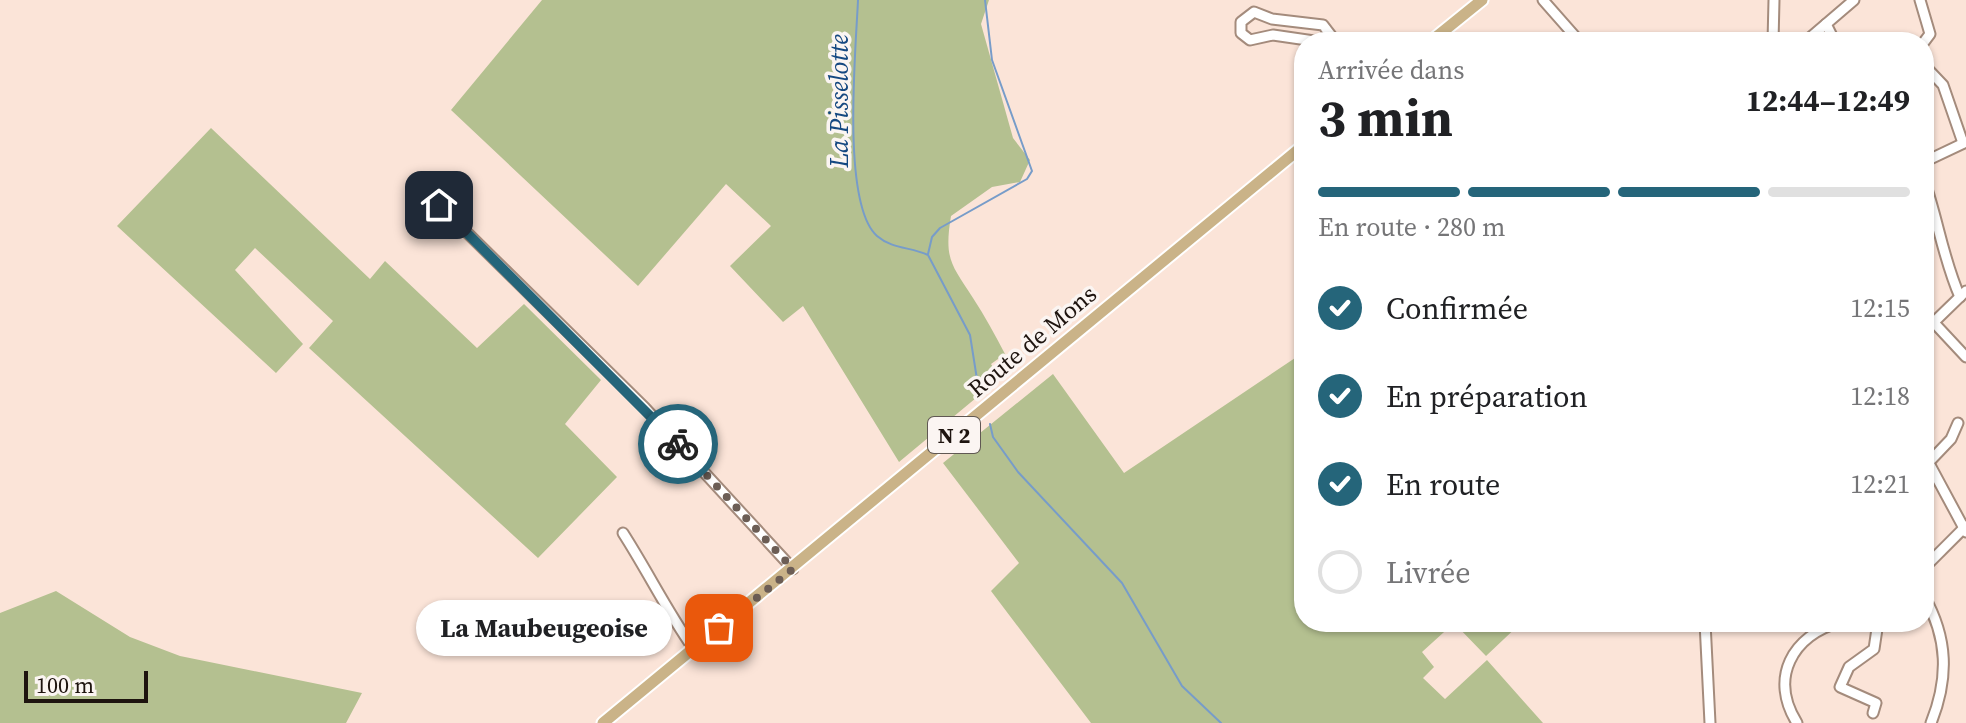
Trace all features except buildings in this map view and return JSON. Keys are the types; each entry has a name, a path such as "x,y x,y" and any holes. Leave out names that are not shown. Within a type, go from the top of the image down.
{"main road":[{"path":"1442,32 1482,0"},
{"name":"Route de Mons","path":"603,723 1294,153"}],"street":[{"path":"1543,0 1571,32"},
{"path":"1773,32 1774,0"},
{"path":"1817,32 1854,0"},
{"path":"1920,0 1930,32"},
{"path":"1294,39 1265,35 1250,40 1240,27 1249,13 1323,25 1328,32"},
{"path":"1264,16 1269,26 1265,35"},
{"path":"1826,24 1830,32"},
{"path":"1934,76 1943,85 1964,142 1934,157"},
{"path":"439,205 645,408 793,569"},
{"path":"1934,208 1945,261 1963,294 1934,322 1966,357"},
{"path":"1934,452 1951,439 1958,423"},
{"path":"1934,471 1965,529 1934,558"},
{"path":"623,533 662,594 664,607 693,648"},
{"path":"1931,723 1942,690 1945,658 1941,628 1934,615"},
{"path":"1705,632 1710,723"},
{"path":"1797,723 1786,692 1793,652 1814,632"},
{"path":"1836,698 1849,667 1874,649 1877,632"},
{"path":"1840,687 1876,703"}],"green space":[{"path":"542,0 989,0 981,24 1013,138 1030,160 1020,182 992,187 951,216 948,242 955,268 1005,354 991,364 1000,378 899,462 803,306 783,322 730,266 771,226 726,184 638,286 451,110"},
{"path":"211,128 370,279 385,261 477,348 524,304 601,380 565,424 617,477 538,558 309,348 333,321 255,248 235,270 303,344 276,373 117,226"},
{"path":"1294,359 1294,632 1444,632 1422,652 1434,667 1423,678 1445,699 1487,660 1543,723 1091,723 991,591 1019,563 943,463 1053,374 1124,473"},
{"path":"56,591 130,637 180,656 362,693 346,723 0,723 0,613"},
{"path":"1463,632 1511,632 1486,656"}],"waterway":[{"name":"La Pisselotte","path":"858,0 853,124 859,192 866,219 883,240 928,255 970,335 979,392"},
{"path":"928,254 932,237 940,228 1027,179 1032,171 992,60 985,0"},
{"name":"La Pisselotte","path":"990,424 993,437 1018,472 1122,583 1182,686 1221,723"}],"way so far":[{"path":"678,444 793,569 719,628"}],"place":[{"name":"La Maubeugeoise","path":"719,628"}],"route":[{"path":"439,205 587,349 678,444"}]}
